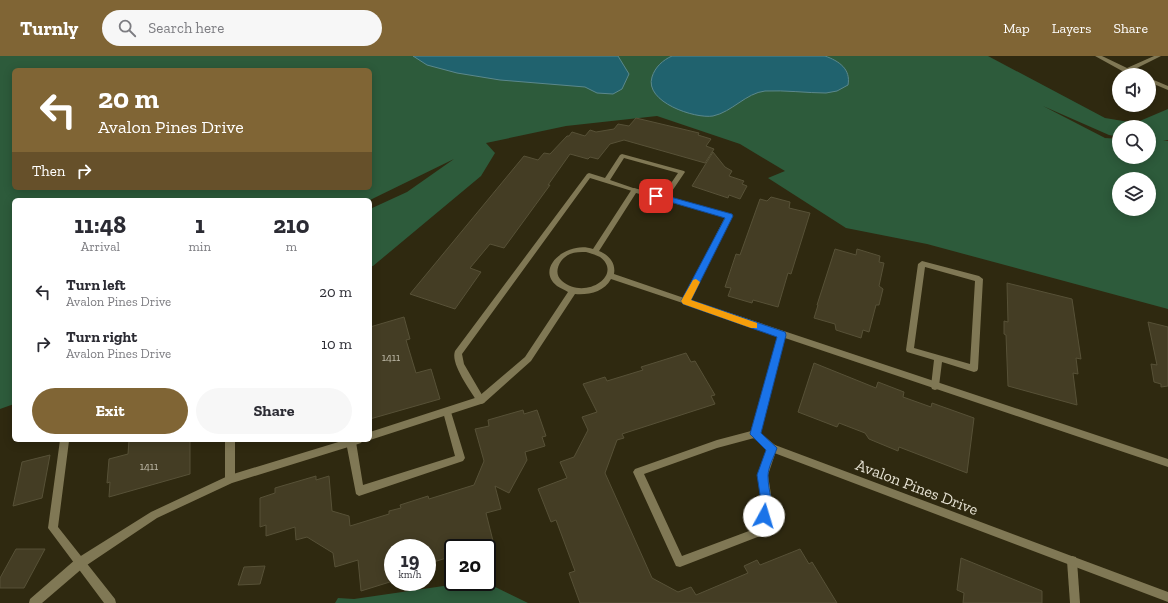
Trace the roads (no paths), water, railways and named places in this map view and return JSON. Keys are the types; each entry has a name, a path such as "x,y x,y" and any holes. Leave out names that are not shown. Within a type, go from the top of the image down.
{"street":[{"path":"1098,56 1120,68"},
{"path":"1132,68 1158,56"},
{"path":"1156,83 1168,88"},
{"path":"606,181 622,156 682,172 664,198"},
{"path":"481,400 460,365 458,352 589,175 634,190 729,216 686,301"},
{"path":"595,251 634,190"},
{"path":"586,249 602,254 611,264 611,276 607,282 592,291 574,291 558,282 554,276 554,269 556,262 561,256 572,251 586,249"},
{"path":"922,264 979,279 974,369 938,358 910,350 922,264"},
{"path":"611,276 782,335 1168,463"},
{"path":"372,435 481,400 528,359 574,291"},
{"path":"772,448 763,475 767,501 761,531 680,562 638,472 717,444 755,434 782,335"},
{"path":"935,386 938,358"},
{"path":"354,442 358,491 460,458 447,412"},
{"name":"Avalon Pines Drive","path":"755,434 772,448 1168,597"},
{"path":"64,442 54,528 111,603"},
{"path":"230,442 230,479"},
{"path":"34,603 80,563 154,515 230,479 334,444 347,442"},
{"path":"1072,561 1075,603"}],"water":[{"path":"413,56 618,56 629,74 622,89 613,94 597,93 585,87 500,80 457,73 427,65"},
{"path":"672,56 825,56 835,60 843,66 848,74 848,85 837,91 826,93 780,91 758,92 720,114 713,116 695,115 684,112 663,101 656,94 652,86 652,77 657,67"}]}
